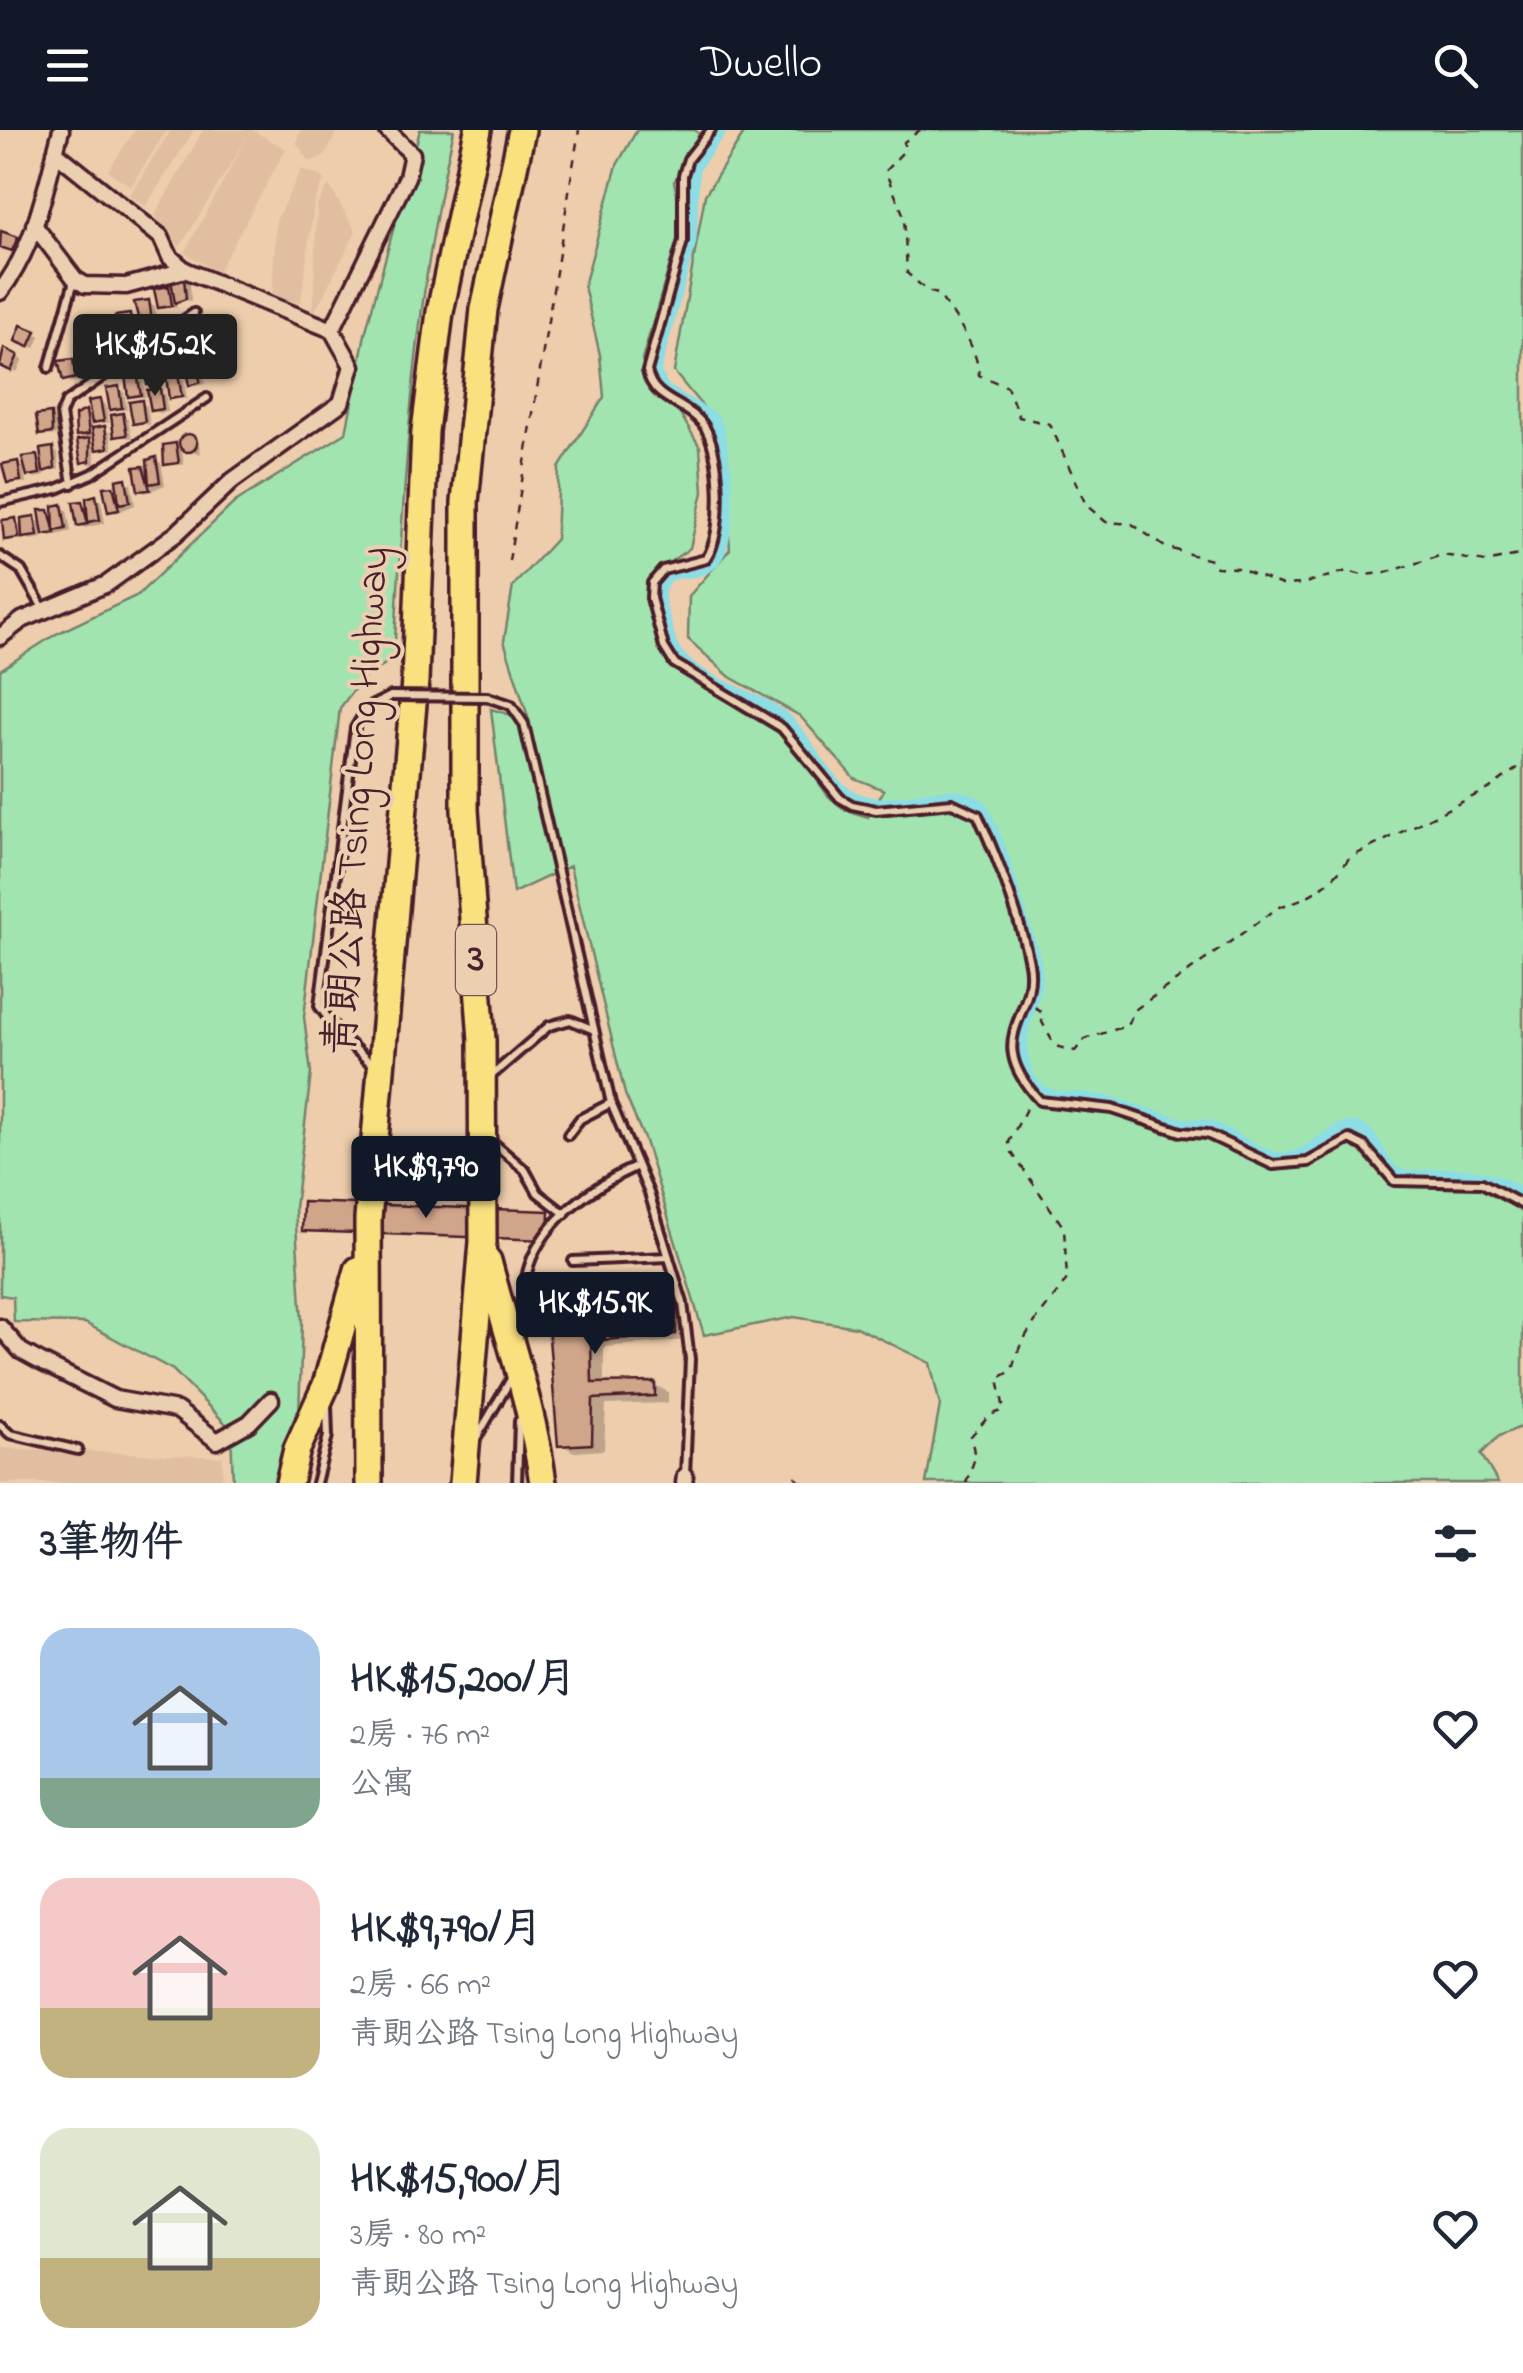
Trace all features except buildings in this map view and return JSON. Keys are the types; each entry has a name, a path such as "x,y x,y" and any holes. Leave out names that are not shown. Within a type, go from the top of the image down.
{"highway":[{"name":"青朗公路 Tsing Long Highway","path":"370,1483 367,1239 414,681 425,431 440,312 478,130"},
{"name":"青朗公路 Tsing Long Highway","path":"462,1483 483,1242 482,1084 465,810 465,502 484,310 522,130"},
{"path":"288,1483 297,1449 326,1384 367,1239"},
{"path":"483,1242 516,1370 530,1401 543,1483"}],"street":[{"path":"0,292 15,272 34,225 62,130"},
{"path":"332,330 408,176 412,154 387,130"},
{"path":"0,637 44,609 106,584 176,534 232,481 341,403 352,366 332,330 261,305 185,270 170,257 161,237 55,152"},
{"path":"34,225 75,279 86,285 126,286 185,270"},
{"path":"0,1328 22,1351 40,1362 115,1399 177,1410 217,1441 249,1423 271,1400"}],"lane":[{"path":"711,130 688,159 683,175 683,241 648,370 654,388 691,413 706,430 716,468 718,525 706,559 663,570 652,583 650,598 664,647 685,672 754,707 782,728 840,798 876,810 952,803 978,815 998,859 1029,963 1028,983 1011,1041 1023,1080 1040,1101 1112,1110 1181,1132 1207,1134 1273,1165 1308,1162 1350,1139 1364,1146 1394,1181 1482,1183 1523,1205"},
{"path":"49,368 75,279"},
{"path":"72,484 62,408 194,313"},
{"path":"0,502 72,484 208,398"},
{"path":"0,556 21,570 44,609"},
{"path":"379,1070 342,1037 318,1006 354,728 367,708 391,696 487,696 511,705 526,732 550,852 611,1103 637,1166 683,1303 690,1359 684,1480"},
{"path":"482,1084 549,1026 570,1020 593,1030"},
{"path":"568,1135 580,1119 611,1103"},
{"path":"482,1133 525,1170 538,1193 565,1214"},
{"path":"516,1483 521,1446 516,1370 529,1267 540,1244 565,1214 602,1182 637,1166"},
{"path":"572,1261 669,1257"},
{"path":"466,1457 516,1370"},
{"path":"316,1483 328,1436 326,1384"},
{"path":"0,1425 10,1434 78,1450"}],"path":[{"path":"508,561 579,130"},
{"path":"920,130 904,142 904,150 885,171 904,216 907,273 927,291 938,294 947,306 976,350 979,374 1007,387 1019,416 1050,424 1086,505 1106,522 1132,524 1179,552 1282,584 1302,584 1347,571 1362,576 1384,573 1442,555 1486,562 1523,554"},
{"path":"1031,1007 1043,1014 1042,1022 1055,1046 1075,1051 1085,1039 1126,1026 1136,1009 1279,907 1305,899 1336,878 1349,858 1490,788 1523,764"},
{"path":"966,1483 975,1458 971,1436 990,1415 1004,1410 998,1378 1012,1371 1016,1354 1036,1318 1068,1279 1064,1228 1008,1142 1034,1094"},
{"path":"795,1476 801,1483"}],"shaded area":[{"path":"135,130 167,130 131,186 108,171"},
{"path":"171,130 194,130 146,206 129,196"},
{"path":"203,130 252,130 286,149 218,272 184,253 250,133 180,247 155,215"},
{"path":"301,130 338,130 325,156 310,162 296,142"},
{"path":"302,169 325,178 314,204 301,302 272,300 276,220"},
{"path":"329,185 356,232 313,315 317,205"},
{"path":"0,1448 223,1457 222,1483 0,1483"}],"green space":[{"path":"420,130 454,130 420,327 394,658 361,680 340,708 304,1017 311,1073 295,1208 302,1322 299,1417 280,1483 233,1483 231,1429 173,1370 85,1323 14,1322 13,1297 0,1295 0,670 56,634 138,595 235,502 346,433 365,334"},
{"path":"637,130 695,130 699,134 674,182 683,219 642,360 655,394 681,415 700,447 703,492 690,548 649,577 646,595 653,627 674,669 787,736 828,796 845,810 868,817 884,790 854,778 800,716 730,677 688,639 689,596 730,549 721,429 674,372 705,195 746,130 1523,130 1523,1426 1499,1436 1481,1454 1498,1483 926,1483 940,1405 930,1363 856,1327 794,1317 704,1335 645,1141 625,1094 570,866 513,893 491,709 529,720 504,641 513,586 556,539 559,468 604,397 600,355 584,286 617,165"}],"waterway":[{"path":"719,130 692,167 689,241 653,371 662,390 713,421 724,470 723,531 713,559 698,569 669,573 659,587 659,608 677,657 699,675 783,719 827,777 848,796 876,805 951,797 980,807 997,844 1034,962 1033,992 1020,1046 1029,1080 1045,1095 1110,1104 1186,1126 1205,1127 1275,1159 1295,1158 1337,1133 1353,1129 1367,1136 1386,1166 1399,1176 1471,1177 1523,1197"}]}
